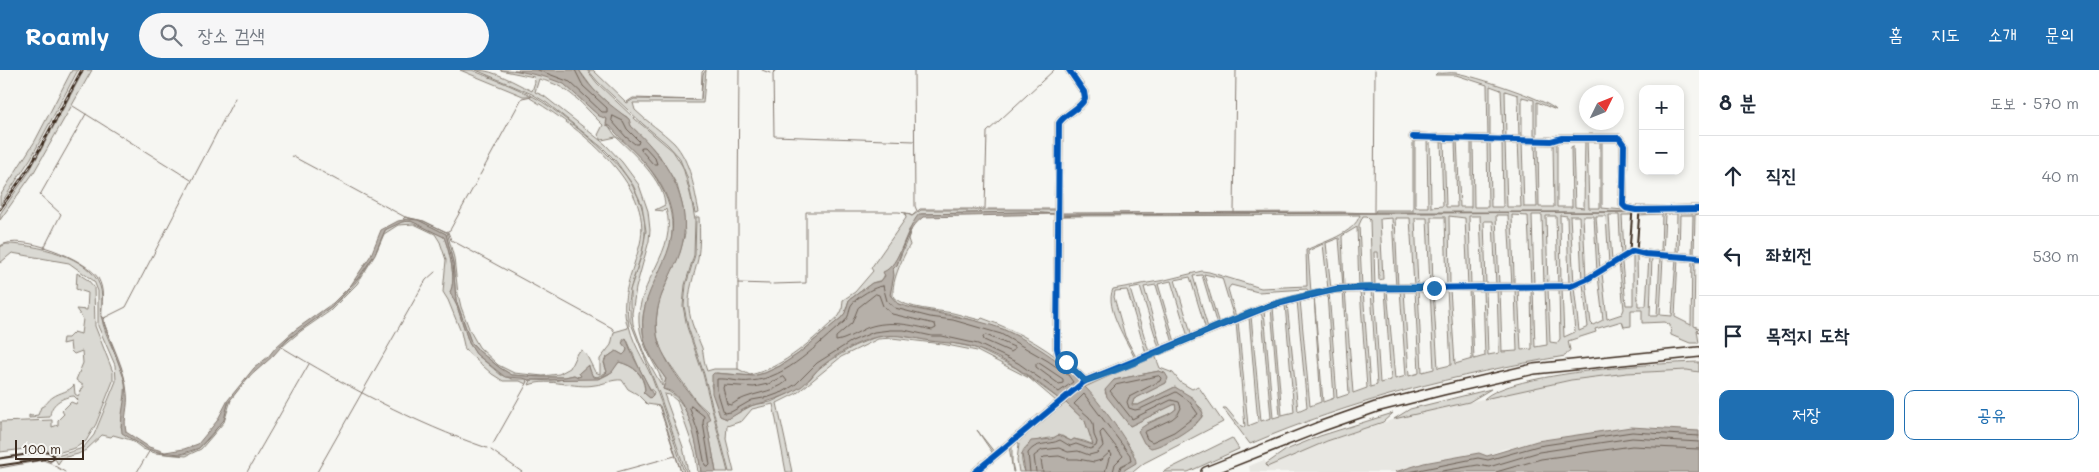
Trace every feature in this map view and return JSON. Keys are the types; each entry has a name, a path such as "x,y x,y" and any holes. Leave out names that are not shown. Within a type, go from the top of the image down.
{"highway":[{"path":"1206,472 1322,426 1376,407 1484,380 1534,369 1699,352"}],"street":[{"path":"1069,70 1085,98 1082,105 1062,118 1059,123 1057,348 1059,356 1085,381"},
{"path":"1412,137 1551,141 1561,138 1620,138 1624,145 1622,202 1626,208 1636,210 1699,209"},
{"path":"1633,251 1636,210"},
{"path":"975,472 1085,381 1264,308 1336,289 1571,286 1589,278 1633,251 1646,254 1699,258"},
{"path":"0,462 47,455 50,457"}],"shaded area":[{"path":"72,70 78,70 31,158 0,205 0,196 35,141"},
{"path":"84,70 92,70 34,172 0,220 0,214 29,172"},
{"path":"460,70 472,70 519,90 532,96 542,102 597,145 621,169 631,183 643,213 645,230 642,252 629,296 629,327 634,342 649,371 684,472 681,472 660,406 647,404 637,394 628,389 622,380 587,386 545,382 529,385 531,380 555,381 562,379 601,378 609,374 619,362 633,368 640,375 644,384 645,390 643,392 650,398 654,392 650,389 643,376 626,338 623,340 623,344 627,349 626,352 623,355 616,351 606,358 604,363 607,372 597,377 591,375 589,365 579,373 581,376 578,377 574,375 565,377 535,377 512,375 481,353 471,342 456,300 453,263 446,234 422,222 403,219 405,217 423,221 447,232 454,258 461,307 470,331 479,347 498,365 514,373 543,376 559,374 570,368 577,353 582,350 595,372 600,374 600,359 611,345 614,332 628,328 625,317 626,296 630,275 640,244 641,221 635,199 624,178 608,158 589,140 530,98 531,96 523,96"},
{"path":"476,70 498,75 532,91 535,82 534,77 500,70 536,73 561,82 591,109 607,119 606,123 615,135 635,150 648,166 664,193 672,220 672,235 663,267 645,306 643,332 649,351 666,379 663,389 673,394 680,402 691,424 701,472 698,472 695,452 677,401 670,395 664,394 683,447 688,472 686,472 659,393 630,321 630,290 642,254 646,231 642,205 633,185 615,160 547,103 532,94","holes":["539,79 550,82 567,91 603,125 598,135 602,140 616,137 631,151 654,177 663,196 665,205 655,210 664,211 666,209 667,239 644,293 639,323 642,338 662,380 662,386 645,356 633,324 632,313 636,288 649,241 650,230 648,211 639,185 622,162 605,144 544,96 535,92"]},
{"path":"579,70 587,70 597,83 635,119 673,151 683,167 695,220 694,255 685,285 683,306 687,327 703,374 728,472 716,472 707,422 708,412 696,401 669,363 661,350 657,335 656,321 659,301 680,252 685,234 683,208 677,185 659,155 631,126 627,117 616,111 593,89"},
{"path":"588,70 593,70 627,103 634,99 701,100 703,74 706,70 703,103 633,103 635,110 644,119 680,150 691,176 699,212 695,213 687,177 679,157 598,82"},
{"path":"1437,73 1456,73 1493,83 1539,100 1556,110 1537,102 1537,139 1534,139 1534,100 1522,97 1522,139 1519,138 1518,95 1505,91 1506,138 1503,138 1501,90 1490,86 1490,138 1488,138 1487,85 1456,75 1435,75"},
{"path":"1413,138 1415,138 1415,207 1428,207 1427,138 1430,138 1431,207 1443,206 1441,139 1444,139 1446,207 1457,207 1455,139 1457,139 1460,207 1471,207 1471,140 1473,140 1474,207 1488,207 1487,140 1490,140 1491,207 1503,207 1502,141 1505,141 1507,207 1521,207 1518,141 1522,141 1524,207 1537,207 1535,142 1538,142 1539,207 1554,207 1553,142 1557,140 1557,207 1572,207 1571,147 1573,146 1575,207 1584,208 1585,138 1587,138 1589,208 1600,208 1600,139 1602,139 1602,208 1634,211 1633,235 1632,215 1622,215 1624,254 1621,256 1619,215 1609,215 1612,262 1609,264 1606,216 1596,216 1600,270 1597,272 1594,216 1583,216 1586,279 1582,281 1579,216 1570,216 1574,284 1569,285 1567,216 1560,215 1561,286 1558,286 1556,216 1546,216 1548,286 1544,286 1542,215 1532,215 1534,286 1531,286 1528,216 1512,215 1514,286 1512,286 1508,215 1496,215 1499,285 1496,285 1493,221 1484,221 1486,285 1483,286 1480,216 1469,216 1471,286 1468,286 1465,218 1449,216 1450,286 1447,286 1445,217 1431,217 1433,286 1430,286 1427,218 1415,218 1418,286 1414,287 1410,218 1395,218 1398,287 1396,287 1392,218 1380,219 1383,279 1379,280 1378,252 1374,252 1375,287 1372,287 1370,220 1363,216 1359,225 1362,287 1359,287 1357,227 1342,236 1344,287 1339,238 1326,243 1331,289 1328,289 1323,244 1308,251 1311,293 1309,294 1307,289 1258,292 1231,285 1228,289 1236,317 1234,318 1222,278 1204,274 1219,324 1217,325 1202,275 1193,276 1208,328 1216,325 1206,330 1190,277 1175,280 1192,335 1188,337 1171,281 1158,284 1175,342 1187,337 1173,343 1156,285 1144,287 1161,347 1172,343 1135,359 1114,315 1111,297 1113,289 1202,271 1261,288 1307,286 1306,250 1345,232 1357,222 1360,215 1059,216 1103,214 1633,212 1375,212 1376,210 1413,210","holes":["1140,287 1159,348 1149,352 1130,289","1127,290 1146,353 1136,357 1125,336 1114,297 1115,291"]},
{"path":"921,210 1056,210 1056,214 1025,212 921,214 909,230 896,261 886,272 882,280 872,283 849,300 845,313 841,318 798,354 780,366 753,376 716,373 711,385 720,416 727,419 753,405 771,402 790,393 810,379 820,367 854,346 876,337 896,335 976,348 1016,368 1059,399 1071,371 1003,329 953,315 906,307 894,302 891,294 893,269 897,265 911,230 908,239 910,245 893,286 894,298 914,307 953,313 980,320 982,318 1009,329 1060,359 1081,379 1080,382 994,455 977,430 995,453 1056,401 1029,378 977,351 942,344 892,338 878,339 841,357 797,393 777,403 792,472 786,472 773,404 752,409 742,421 727,426 726,439 734,472 729,472 704,374 688,327 684,306 686,285 695,255 696,217 699,217 699,248 690,290 689,308 692,324 702,348 707,371 714,369 738,369 750,375 775,366 787,359 809,343 839,316 843,300 855,292 873,271 871,268 906,218 905,213 912,216"},
{"path":"1645,210 1699,210 1699,214 1695,215 1694,256 1692,256 1693,215 1680,215 1679,255 1676,255 1677,214 1665,214 1663,254 1661,254 1662,214 1639,215 1637,251 1636,228 1639,212"},
{"path":"406,221 414,222 444,237 450,257 453,280 450,292 457,306 469,343 476,354 501,375 512,379 527,379 526,384 520,381 503,381 492,374 465,350 461,332 443,292 446,260 440,242 435,234 414,224 398,225 384,234 375,255 357,284 330,311 282,345 333,305 351,288 364,272 384,233 387,229"},
{"path":"6,244 31,246 60,254 85,267 94,276 101,291 103,324 125,381 126,394 121,427 136,442 157,452 180,454 190,452 200,447 216,430 224,418 231,400 224,422 201,449 186,456 155,453 143,449 131,440 113,435 111,437 102,435 86,450 62,458 58,464 54,457 83,448 94,435 116,381 115,365 98,326 98,291 94,281 69,263 12,253 0,263 0,247"},
{"path":"1633,253 1637,254 1638,306 1646,306 1649,256 1652,256 1650,316 1657,316 1660,257 1663,257 1660,315 1672,316 1676,258 1678,258 1675,317 1691,325 1692,259 1695,259 1694,326 1699,328 1697,330 1699,343 1690,343 1671,335 1670,325 1665,322 1642,323 1642,310 1631,310 1631,326 1624,327 1622,321 1595,329 1596,332 1568,341 1570,350 1565,356 1484,371 1405,391 1327,415 1250,444 1223,408 1226,408 1241,426 1245,427 1236,322 1238,321 1248,426 1258,422 1249,317 1251,316 1261,421 1271,418 1262,316 1260,312 1264,310 1273,418 1280,416 1271,308 1273,307 1282,415 1294,412 1285,304 1287,303 1298,411 1307,407 1297,300 1300,300 1310,406 1321,402 1314,296 1323,402 1334,398 1327,293 1329,292 1337,398 1349,394 1343,290 1345,290 1353,393 1367,388 1360,290 1363,290 1370,387 1377,385 1371,290 1374,290 1380,383 1391,380 1385,290 1387,290 1395,379 1406,376 1400,289 1404,290 1409,376 1419,373 1415,289 1418,289 1422,372 1434,369 1430,289 1433,289 1438,368 1451,365 1447,289 1450,289 1455,364 1472,359 1469,289 1471,289 1474,359 1485,356 1483,289 1486,289 1488,355 1499,353 1497,288 1500,288 1502,352 1517,351 1515,288 1518,288 1521,350 1532,349 1531,288 1533,288 1535,347 1547,345 1545,288 1548,288 1550,342 1557,343 1560,339 1559,288 1562,288 1564,337 1575,332 1571,288 1574,287 1579,331 1588,327 1583,284 1586,282 1591,323 1593,325 1603,320 1598,275 1602,273 1607,319 1622,314 1624,309 1619,262 1621,260 1626,305 1633,305"},
{"path":"77,273 88,280 94,287 95,326 113,372 113,381 96,424 86,441 75,448 50,455 44,454 42,447 0,452 0,422 52,420 52,427 58,425 58,420 64,414 62,411 71,402 76,404 78,400 74,396 65,398 54,405 50,417 29,418 29,415 38,415 41,407 56,395 70,389 74,385 75,394 78,396 84,386 76,380 83,363 82,351 74,354 71,351 70,342 62,344 63,338 68,338 74,332 81,334 83,319 76,309 87,310 88,293 76,289"},
{"path":"1155,355 1160,368 1173,373 1180,382 1192,389 1198,386 1223,422 1144,463 1133,472 1121,472 1126,469 1134,453 1085,387","holes":["1159,371 1166,383 1134,399 1132,405 1138,405 1175,387 1202,409 1202,417 1196,424 1165,443 1147,423 1169,414 1176,409 1175,404 1130,426 1105,393 1114,380"]},
{"path":"1699,362 1699,372 1687,370 1627,373 1571,380 1484,399 1499,390 1523,382 1552,376 1620,367"},
{"path":"1687,370 1699,373 1699,431 1631,427 1503,449 1487,456 1479,453 1424,463 1395,472 1250,472 1249,466 1264,460 1268,466 1327,441 1407,415 1572,380 1627,373"},
{"path":"1491,389 1469,402 1394,419 1410,409"},
{"path":"1066,403 1085,421 1094,445 1074,439 1071,441 1062,436 1037,441 1025,448 1022,453 1025,472 1019,472 1017,460 1018,442 1012,447 1013,472 1009,446 1057,407 1059,408"},
{"path":"1393,413 1383,422 1327,441 1267,467 1266,464 1286,450 1320,436"},
{"path":"1232,438 1239,449 1188,472 1163,472"}],"water":[{"path":"514,70 579,70 595,91 629,119 631,126 657,154 677,187 682,205 683,243 658,306 657,335 663,352 673,370 691,396 709,417 710,420 707,422 716,472 701,472 689,418 679,399 672,392 663,389 666,379 651,356 644,338 643,314 647,298 667,254 671,238 673,221 664,190 642,160 610,126 606,125 607,119 599,116 564,84 545,77"},
{"path":"1025,212 1056,214 923,217 909,233 897,265 893,269 894,275 890,295 898,304 984,323 1021,338 1034,345 1078,377 1079,380 1076,386 1071,391 1059,399 1009,363 975,348 903,336 886,336 869,339 844,351 821,367 802,386 788,394 750,406 727,419 720,416 712,393 712,375 714,373 753,376 780,366 798,354 841,318 845,313 849,300 872,283 881,281 885,276 883,272 894,263 914,221 919,214"},
{"path":"1063,213 1375,213 1059,215"},
{"path":"418,220 446,234 453,263 456,300 471,342 500,368 512,375 565,377 574,375 578,377 581,376 579,373 588,365 593,377 601,377 607,372 604,362 606,358 616,351 623,355 626,352 627,349 622,343 626,338 653,395 650,398 643,392 645,390 643,379 634,368 619,362 612,372 598,379 529,380 505,377 476,354 469,343 457,306 450,292 453,280 450,257 444,237 411,221 402,222 385,230 375,254 359,277 332,307 288,339 273,356 247,379 228,403 224,420 199,448 181,454 158,452 147,449 122,433 121,420 125,381 101,316 106,317 104,319 105,325 124,375 126,384 126,432 149,447 165,452 184,449 198,444 217,421 228,400 254,368 295,330 333,303 351,285 371,255 381,230 398,221"},
{"path":"1159,371 1165,373 1168,378 1166,383 1134,399 1132,405 1138,405 1175,387 1193,398 1203,413 1201,418 1189,429 1151,448 1144,443 1138,431 1147,424 1172,412 1176,409 1175,404 1130,426 1107,397 1105,390 1114,380"},
{"path":"1081,387 1085,387 1090,392 1115,424 1135,457 1136,463 1121,472 1025,472 1022,454 1031,441 1052,439 1058,435 1071,441 1074,439 1093,445 1085,421 1066,403"},
{"path":"1631,427 1699,431 1699,472 1395,472 1424,463 1479,453 1487,456 1537,441"}],"waterway":[{"path":"627,102 633,98 699,100 701,98 702,72 704,70"},
{"path":"738,211 739,70"},
{"path":"762,70 770,73"},
{"path":"776,70 773,73 774,136 914,141"},
{"path":"914,70 915,206 917,211"},
{"path":"773,284 806,283 806,212 898,212 907,213 912,216 920,209 985,209 987,132 1054,70"},
{"path":"1234,213 1236,70"},
{"path":"1374,212 1375,70"},
{"path":"480,175 522,98 532,96"},
{"path":"106,317 126,307 235,98"},
{"path":"73,106 191,180"},
{"path":"44,248 61,214 40,195 86,114"},
{"path":"292,156 320,171"},
{"path":"322,172 405,217 424,221 446,232 450,230 478,179"},
{"path":"988,209 1056,209"},
{"path":"1375,213 1632,212"},
{"path":"1676,212 1699,212"},
{"path":"738,213 738,369"},
{"path":"448,232 451,240 612,328 614,331"},
{"path":"0,246 22,242 37,245 80,263 98,278 102,287 101,316"},
{"path":"317,472 426,280 435,272"},
{"path":"738,283 770,284"},
{"path":"280,346 381,403 433,427 487,448"},
{"path":"247,472 309,364"},
{"path":"493,444 529,380"},
{"path":"659,406 681,472"},
{"path":"137,472 150,450"},
{"path":"491,450 522,472"},
{"path":"617,472 675,456"},
{"path":"0,468 43,460 51,463"},
{"path":"53,465 65,472"}],"railway":[{"path":"0,209 31,165 82,70"}],"cycle path":[{"path":"1069,70 1084,92 1085,98 1080,105 1059,123 1057,348 1059,356 1085,381"},
{"path":"1413,137 1551,141 1561,138 1619,138 1624,145 1623,205 1626,208 1636,210 1699,209"},
{"path":"975,472 1085,381 1269,306 1336,289 1571,286 1589,278 1633,251 1645,254 1699,258"}],"route":[{"path":"1066,362 1085,381 1264,308 1317,293 1336,289 1434,288"}]}
